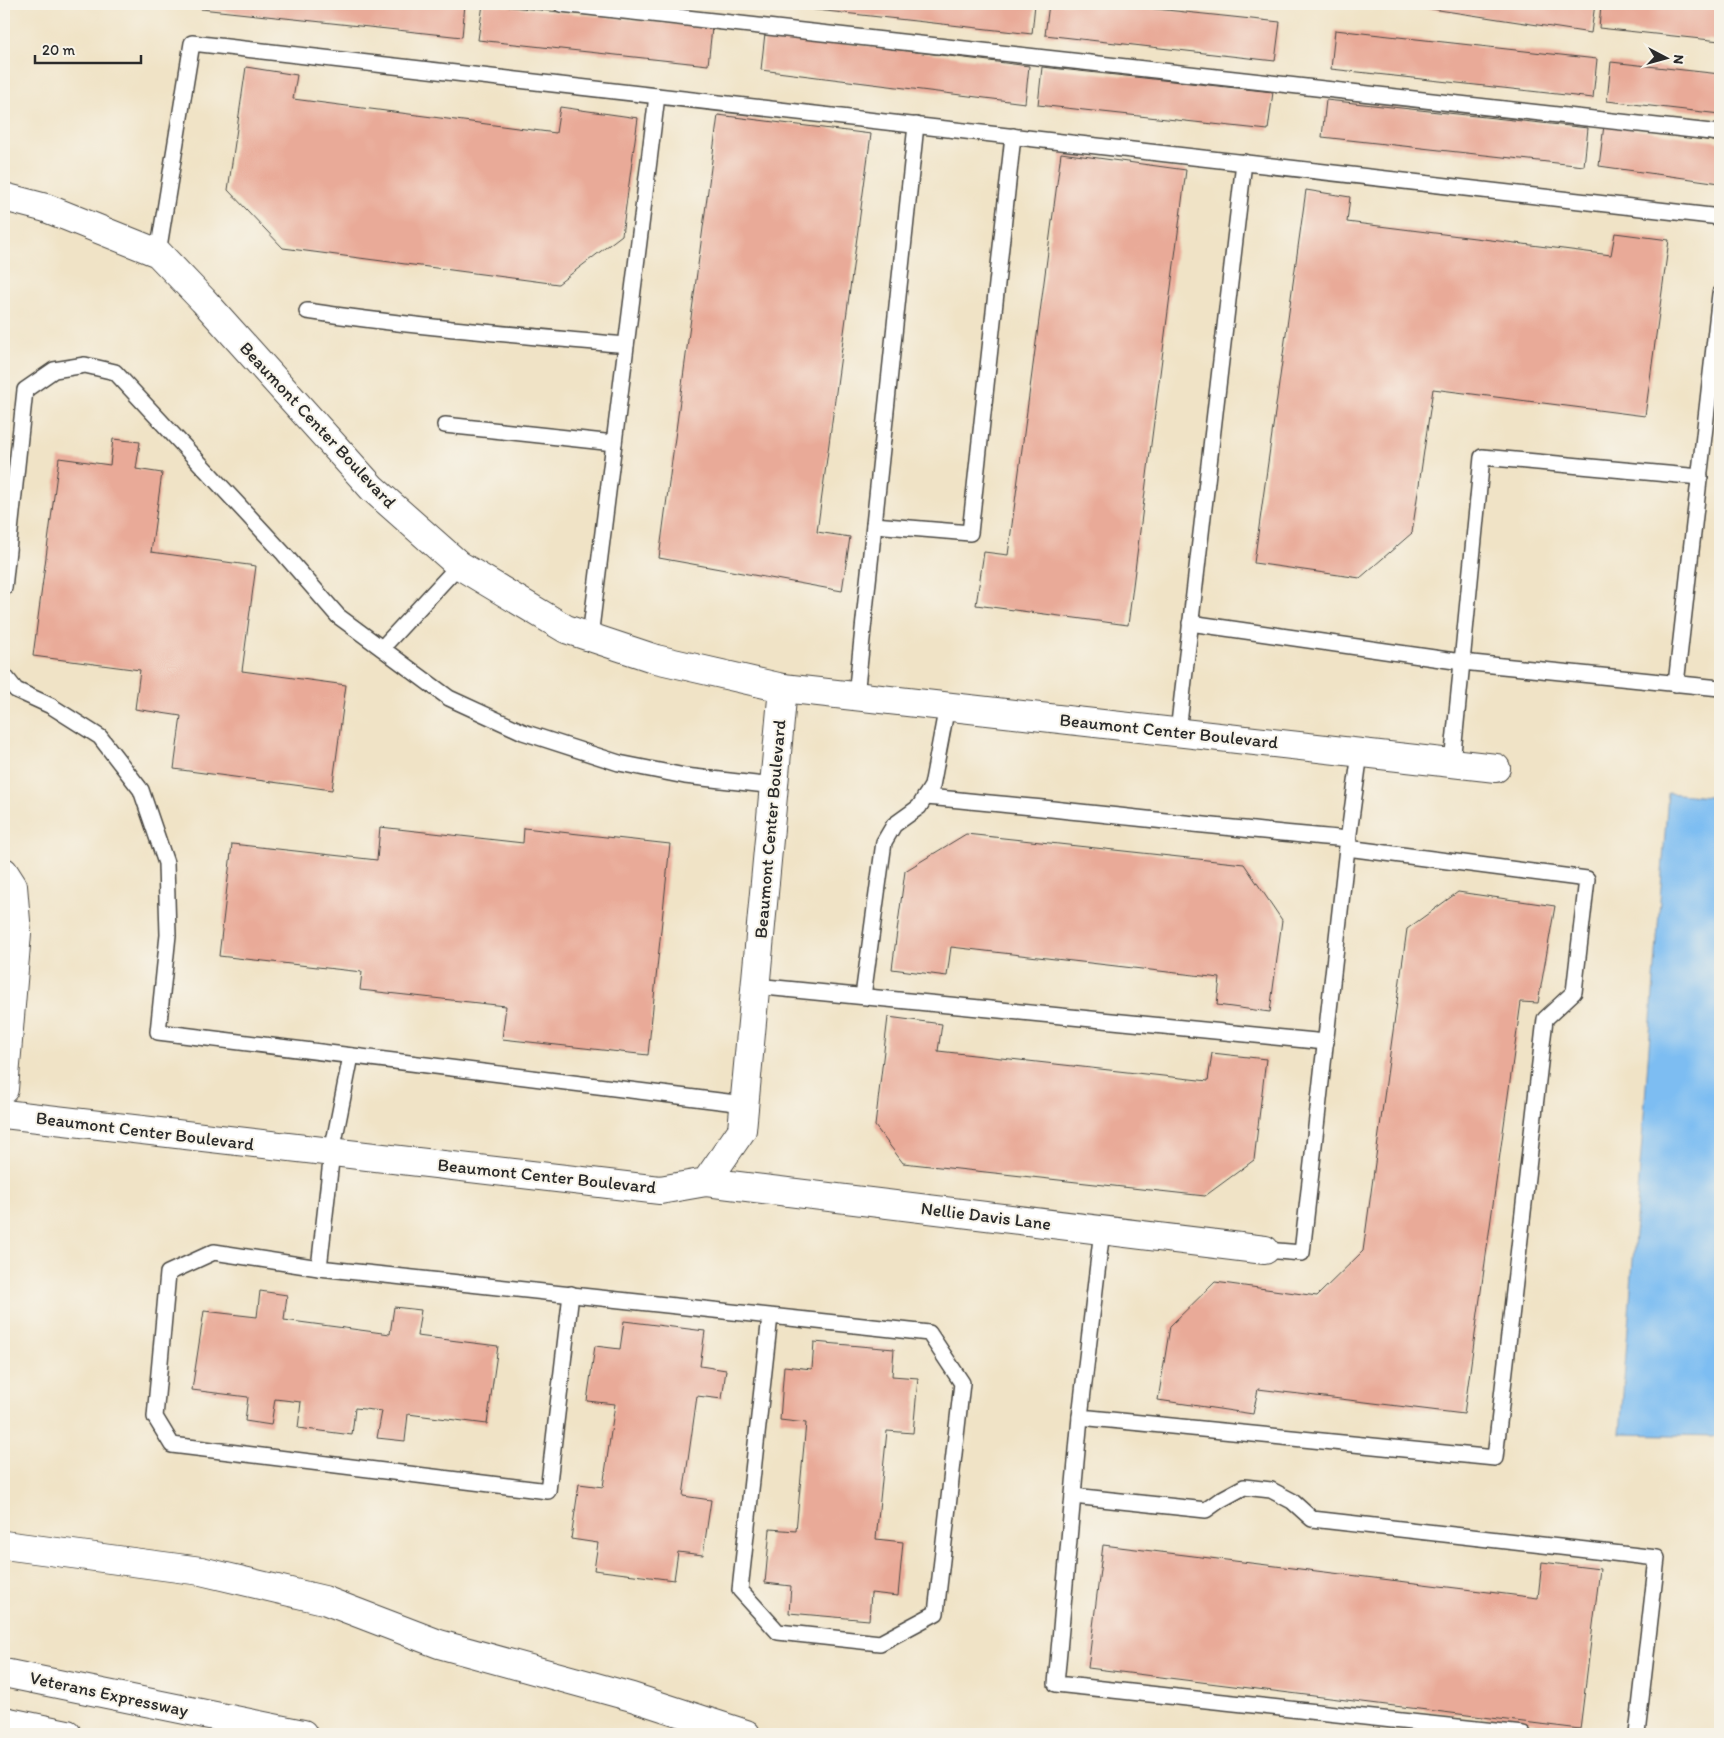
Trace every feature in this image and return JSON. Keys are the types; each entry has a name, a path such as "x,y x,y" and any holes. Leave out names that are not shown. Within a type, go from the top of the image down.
{"main road":[{"name":"Beaumont Center Boulevard","path":"4,197 46,208 158,253 203,300 372,488 459,565 566,629 656,660 783,688 1496,768"},
{"name":"Beaumont Center Boulevard","path":"4,1114 660,1190 706,1182 742,1130 783,688"},
{"path":"4,872 13,886 16,934 4,1089"},
{"name":"Nellie Davis Lane","path":"706,1182 1265,1250"},
{"path":"4,1545 201,1571 324,1600 439,1644 632,1698 746,1734"},
{"name":"Veterans Expressway","path":"4,1673 303,1734"},
{"path":"4,1721 67,1734"}],"lane":[{"path":"562,4 1720,133"},
{"path":"158,253 192,43 1720,217"},
{"path":"590,637 657,96"},
{"path":"856,696 916,125"},
{"path":"874,526 970,533 1012,136"},
{"path":"1178,732 1244,162"},
{"path":"1676,684 1720,294"},
{"path":"308,311 437,328 626,345"},
{"path":"4,588 26,390 54,370 84,365 115,372 284,554 338,616 449,698 523,732 619,763 685,776 774,786"},
{"path":"445,425 614,443"},
{"path":"1452,763 1482,457 1700,477"},
{"path":"382,648 459,565"},
{"path":"1190,623 1462,662 1720,688"},
{"path":"4,675 16,690 51,706 100,737 141,790 166,863 168,935 158,1032 744,1104"},
{"path":"863,996 884,842 894,825 920,807 932,786 947,706"},
{"path":"1265,1250 1302,1254 1348,843 1360,753"},
{"path":"925,797 1033,806 1229,828 1348,843 1587,879 1574,992 1545,1018 1496,1458 1080,1417"},
{"path":"755,986 1326,1042"},
{"path":"319,1268 332,1152 351,1056"},
{"path":"1102,1230 1080,1417 1056,1684 1523,1734"},
{"path":"571,1294 548,1490 172,1445 155,1416 168,1273 214,1252 319,1268 571,1294 770,1316 929,1332 962,1383 936,1613 880,1643 778,1632 740,1590 770,1316"},
{"path":"1073,1496 1206,1510 1244,1487 1271,1490 1292,1501 1312,1519 1657,1558 1637,1734"}],"water":[{"path":"1668,793 1720,798 1720,1436 1620,1434"}],"building":[{"path":"202,4 465,4 462,37 201,9"},
{"path":"483,4 712,28 708,65 478,40"},
{"path":"772,4 1035,4 1032,34"},
{"path":"1049,4 1109,4 1280,22 1275,61 1045,35"},
{"path":"1399,4 1595,4 1591,33"},
{"path":"1601,4 1720,4 1720,41 1599,28"},
{"path":"1335,30 1597,59 1593,98 1331,69"},
{"path":"765,33 1029,66 1025,103 761,70"},
{"path":"1611,62 1720,74 1720,114 1607,101"},
{"path":"246,67 297,75 293,99 556,133 560,107 638,118 622,235 558,284 283,248 228,190"},
{"path":"1042,67 1273,92 1268,130 1038,105"},
{"path":"1326,100 1588,128 1584,166 1322,137"},
{"path":"718,115 871,134 817,532 850,537 842,591 659,558"},
{"path":"1604,125 1720,142 1720,183 1599,166"},
{"path":"1061,153 1186,170 1128,625 976,605 984,552 1008,555"},
{"path":"1306,190 1350,197 1347,222 1611,255 1615,233 1669,240 1645,416 1433,389 1412,533 1360,578 1254,563"},
{"path":"113,439 140,442 136,469 162,473 151,552 256,566 242,671 346,685 332,790 174,769 181,716 135,709 140,670 33,656 59,458 110,465"},
{"path":"380,827 523,843 524,828 670,844 648,1055 502,1039 506,1006 360,990 362,972 219,956 232,844 377,860"},
{"path":"966,834 1244,864 1282,920 1270,1012 1217,1005 1220,978 951,947 947,976 892,969 905,871"},
{"path":"1458,892 1555,906 1538,1003 1521,1002 1464,1414 1258,1389 1253,1414 1158,1400 1170,1326 1215,1282 1317,1296 1363,1251 1407,929"},
{"path":"888,1017 942,1024 938,1051 1208,1081 1212,1053 1266,1059 1254,1160 1205,1196 903,1163 875,1126"},
{"path":"260,1291 287,1295 284,1320 390,1334 394,1307 421,1310 417,1336 498,1346 487,1424 408,1414 405,1441 377,1438 382,1411 355,1408 352,1435 298,1428 301,1402 275,1399 271,1425 245,1421 248,1397 192,1390 204,1311 257,1317"},
{"path":"624,1321 705,1331 700,1366 726,1370 722,1399 697,1396 683,1496 711,1500 703,1555 678,1552 674,1580 594,1570 598,1543 571,1539 579,1484 603,1487 615,1404 587,1401 595,1346 620,1349"},
{"path":"814,1342 894,1349 892,1376 918,1378 913,1433 887,1431 876,1539 903,1542 898,1596 871,1593 869,1620 789,1613 791,1586 765,1583 770,1529 796,1531 806,1423 780,1420 784,1366 812,1369"},
{"path":"1103,1545 1538,1598 1542,1562 1600,1569 1580,1729 1088,1668"}]}
